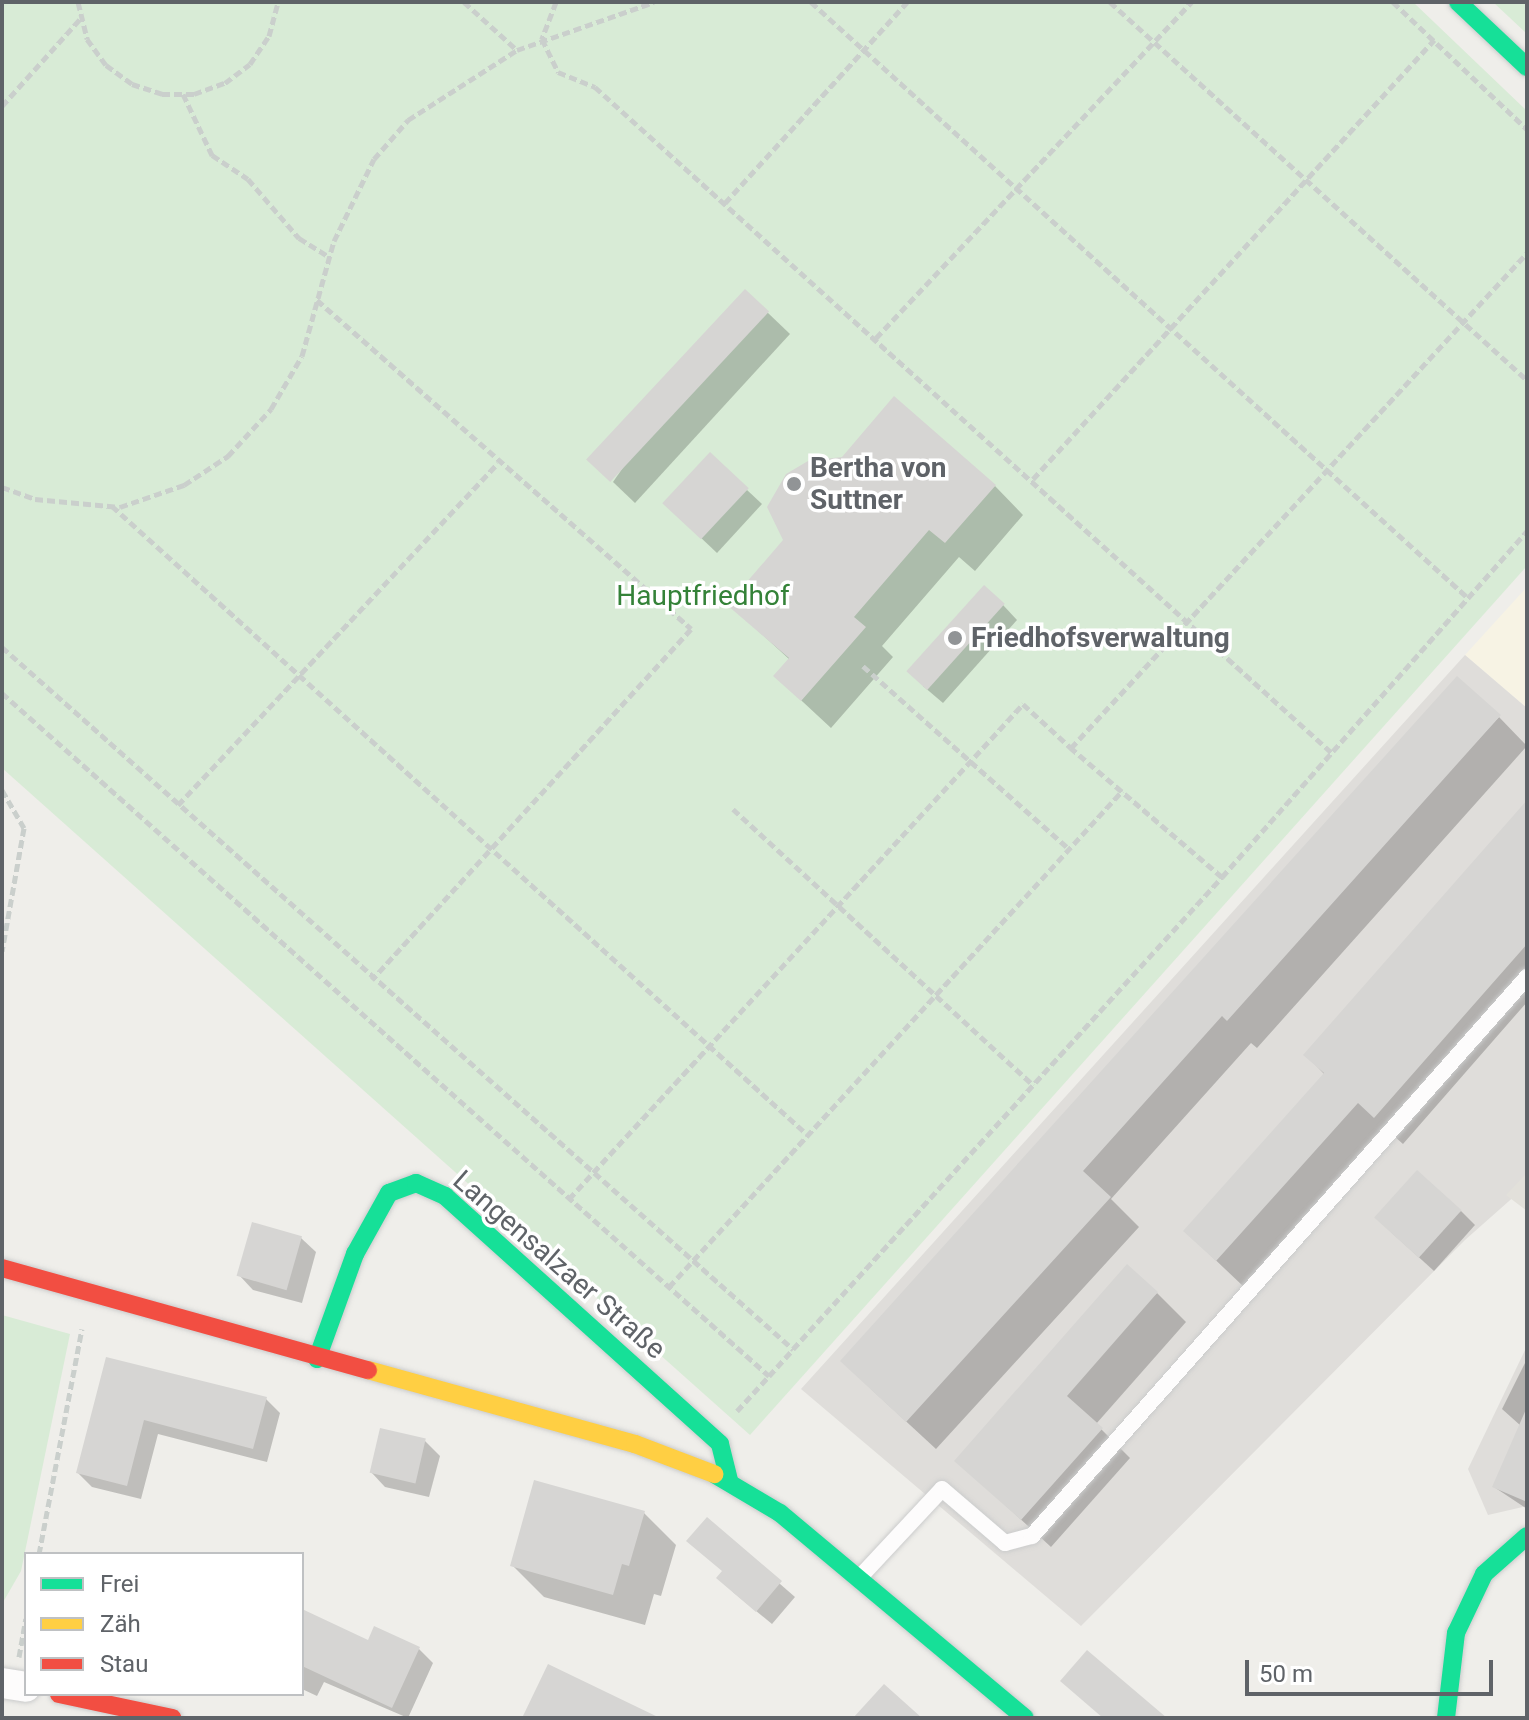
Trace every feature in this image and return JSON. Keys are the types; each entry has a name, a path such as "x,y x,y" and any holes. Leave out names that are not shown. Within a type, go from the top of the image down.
{"main road":[{"path":"1458,2 1527,67"},
{"name":"Langensalzaer Straße","path":"317,1359 355,1254 389,1193 416,1183 445,1196 720,1444 729,1480"},
{"path":"2,1268 317,1359 635,1444 729,1480 780,1513 1025,1718"},
{"path":"1446,1718 1456,1633 1484,1574 1527,1536"},
{"path":"68,1696 172,1718"}],"lane":[{"path":"859,1577 942,1489 1005,1543 1032,1536 1527,977"}],"path":[{"path":"78,2 87,39 106,65 132,84 162,94 183,94 225,83 250,64 269,36 278,2"},
{"path":"464,2 517,50"},
{"path":"556,2 542,39 558,72 595,87 1033,479 1332,753"},
{"path":"2,487 35,499 112,506 184,485 228,456 271,409 302,356 329,257 374,159 408,120 517,50 654,2"},
{"path":"811,2 1018,188 1327,474 1468,598"},
{"path":"725,203 907,2"},
{"path":"1110,2 1527,380"},
{"path":"876,338 1192,2"},
{"path":"1393,2 1527,129"},
{"path":"2,106 81,18"},
{"path":"1033,479 1434,40"},
{"path":"183,94 212,155 248,179 299,238 329,257"},
{"path":"1071,748 1327,474 1527,253"},
{"path":"317,300 498,463 691,629 372,979"},
{"path":"178,805 498,463"},
{"path":"112,506 808,1135"},
{"path":"2,693 769,1376 1222,877 1527,531"},
{"path":"2,647 372,979 793,1349"},
{"path":"863,666 1070,850"},
{"path":"569,1199 840,908 1023,704 1222,877"},
{"path":"2,790 24,828 2,951"},
{"path":"669,1287 1122,791"},
{"path":"733,809 1033,1085"},
{"path":"39,1552 82,1329"},
{"path":"15,1678 24,1630"}],"shaded area":[{"path":"1527,587 1527,708 1465,655"},
{"path":"1465,655 1527,708 1527,1185 1465,1240 1081,1626 801,1389"},
{"path":"1527,1173 1527,1211 1506,1195"},
{"path":"1527,1346 1527,1506 1488,1515 1468,1469"}],"green space":[{"name":"Hauptfriedhof","path":"2,2 1413,2 1527,111 1527,566 750,1435 2,768"},
{"path":"1493,2 1527,2 1527,34"},
{"path":"2,1315 70,1334 21,1571 2,1604"}],"building":[{"path":"745,289 769,312 610,482 586,459"},
{"path":"894,396 996,485 945,543 929,530 854,617 866,627 801,701 773,676 789,658 727,605 783,540 767,507 786,474 808,461 842,457"},
{"path":"710,452 749,488 701,539 662,503"},
{"name":"Friedhofsverwaltung","path":"984,585 1005,604 927,690 906,671"},
{"path":"1457,676 1501,715 1227,1021 1222,1016 1083,1171 1111,1197 906,1422 840,1361"},
{"path":"1527,800 1527,944 1374,1118 1358,1103 1216,1261 1183,1231 1324,1073 1303,1055"},
{"path":"1417,1170 1462,1210 1419,1258 1374,1218"},
{"path":"252,1222 302,1236 287,1290 237,1276"},
{"path":"1127,1264 1158,1292 1067,1396 1103,1428 1021,1520 954,1461"},
{"path":"106,1357 267,1397 253,1449 144,1420 127,1486 76,1473"},
{"path":"1527,1407 1527,1502 1492,1487"},
{"path":"380,1428 426,1439 415,1483 370,1473"},
{"path":"534,1480 645,1511 629,1566 622,1564 613,1595 510,1566"},
{"path":"707,1517 782,1581 756,1612 716,1578 722,1571 686,1541"},
{"path":"304,1610 368,1640 374,1626 420,1647 392,1708 304,1667"},
{"path":"1087,1650 1167,1718 1103,1718 1060,1681"},
{"path":"548,1664 660,1718 522,1718"},
{"path":"884,1684 922,1718 853,1718"}],"traffic: fast":[{"path":"1458,2 1527,67"},
{"path":"317,1359 355,1254 389,1193 416,1183 445,1196 720,1444 729,1480"},
{"path":"714,1474 780,1513 1025,1718"},
{"path":"1446,1718 1456,1633 1484,1574 1527,1536"}],"traffic: slow":[{"path":"368,1370 635,1444 714,1474"}],"traffic: jam":[{"path":"2,1268 368,1370"},
{"path":"68,1696 172,1718"}],"place":[{"name":"Bertha von Suttner","path":"794,484"},
{"name":"Friedhofsverwaltung","path":"955,638"}]}
